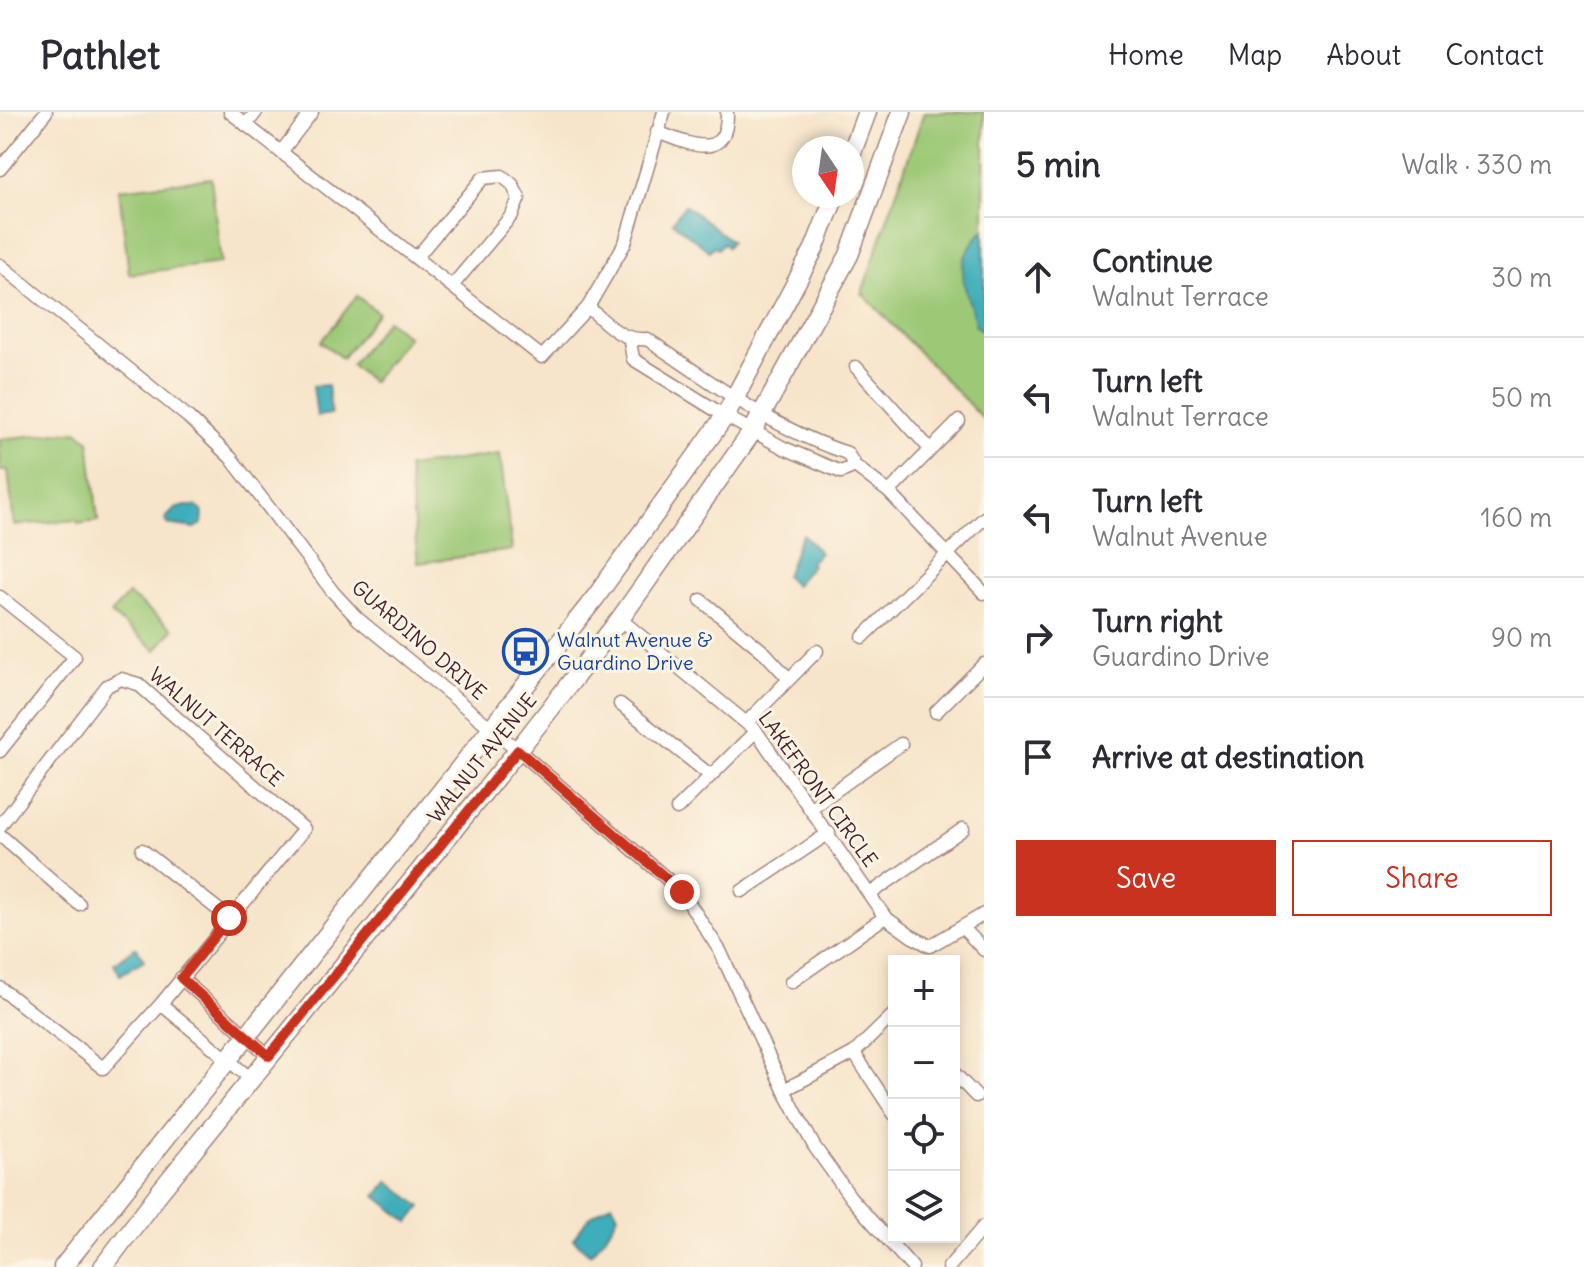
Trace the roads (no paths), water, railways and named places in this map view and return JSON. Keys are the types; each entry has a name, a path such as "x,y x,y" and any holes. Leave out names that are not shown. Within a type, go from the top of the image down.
{"main road":[{"path":"858,136 867,112"},
{"name":"WALNUT AVENUE","path":"103,1267 620,619 757,423 849,255 902,112"},
{"name":"WALNUT AVENUE","path":"63,1267 595,598 725,416 814,249 830,208"}],"street":[{"path":"0,169 46,112"},
{"path":"230,112 542,357 588,307 625,243 664,112"},
{"path":"246,125 256,112"},
{"path":"281,152 312,112"},
{"path":"657,132 695,147 715,144 722,137 727,124 727,112"},
{"path":"416,258 483,178 502,176 512,184 519,198 512,215 452,286"},
{"name":"GUARDINO DRIVE","path":"0,265 188,417 231,458 333,592 358,619 518,750 682,892 720,951 784,1090 814,1146 837,1180 912,1267"},
{"path":"588,307 630,341 633,359 725,416 757,423 847,453 855,466 889,492 984,593"},
{"path":"630,341 647,339 735,398 757,423 819,465 841,472 855,466"},
{"path":"856,367 930,449"},
{"path":"889,492 959,421"},
{"path":"863,637 984,518"},
{"path":"0,597 75,657 0,751"},
{"path":"701,600 765,653 789,679"},
{"name":"LAKEFRONT CIRCLE","path":"620,619 751,727 829,833 885,917 930,946"},
{"path":"677,809 817,651"},
{"path":"936,712 984,664"},
{"name":"WALNUT TERRACE","path":"0,826 107,686 121,679 138,684 304,829 161,1004 103,1068 0,988"},
{"path":"620,704 710,775"},
{"path":"811,808 901,744"},
{"path":"870,894 963,829"},
{"path":"742,891 829,833"},
{"path":"0,835 79,904"},
{"path":"142,850 229,918"},
{"path":"931,955 930,946 984,914"},
{"path":"791,982 885,917"},
{"path":"963,928 984,950"},
{"path":"181,978 269,1056"},
{"path":"161,1004 251,1079"},
{"path":"784,1090 854,1053 888,1020"},
{"path":"854,1053 888,1105"},
{"path":"960,1079 976,1096"},
{"path":"949,1267 984,1226"}],"water":[{"path":"685,205 731,241 727,247 723,243 718,249 714,246 709,251 672,222"},
{"path":"984,230 984,331 976,326 965,287 963,265 966,254"},
{"path":"328,385 331,414 317,416 313,386"},
{"path":"196,506 203,512 202,524 195,528 167,524 165,519 175,509"},
{"path":"803,534 820,553 795,585 785,575"},
{"path":"134,948 144,960 120,975 114,963"},
{"path":"389,1181 421,1207 409,1222 376,1196"},
{"path":"612,1203 618,1215 606,1236 590,1254 573,1239 588,1218"}],"place":[{"name":"Walnut Avenue & Guardino Drive","path":"526,652"}]}
